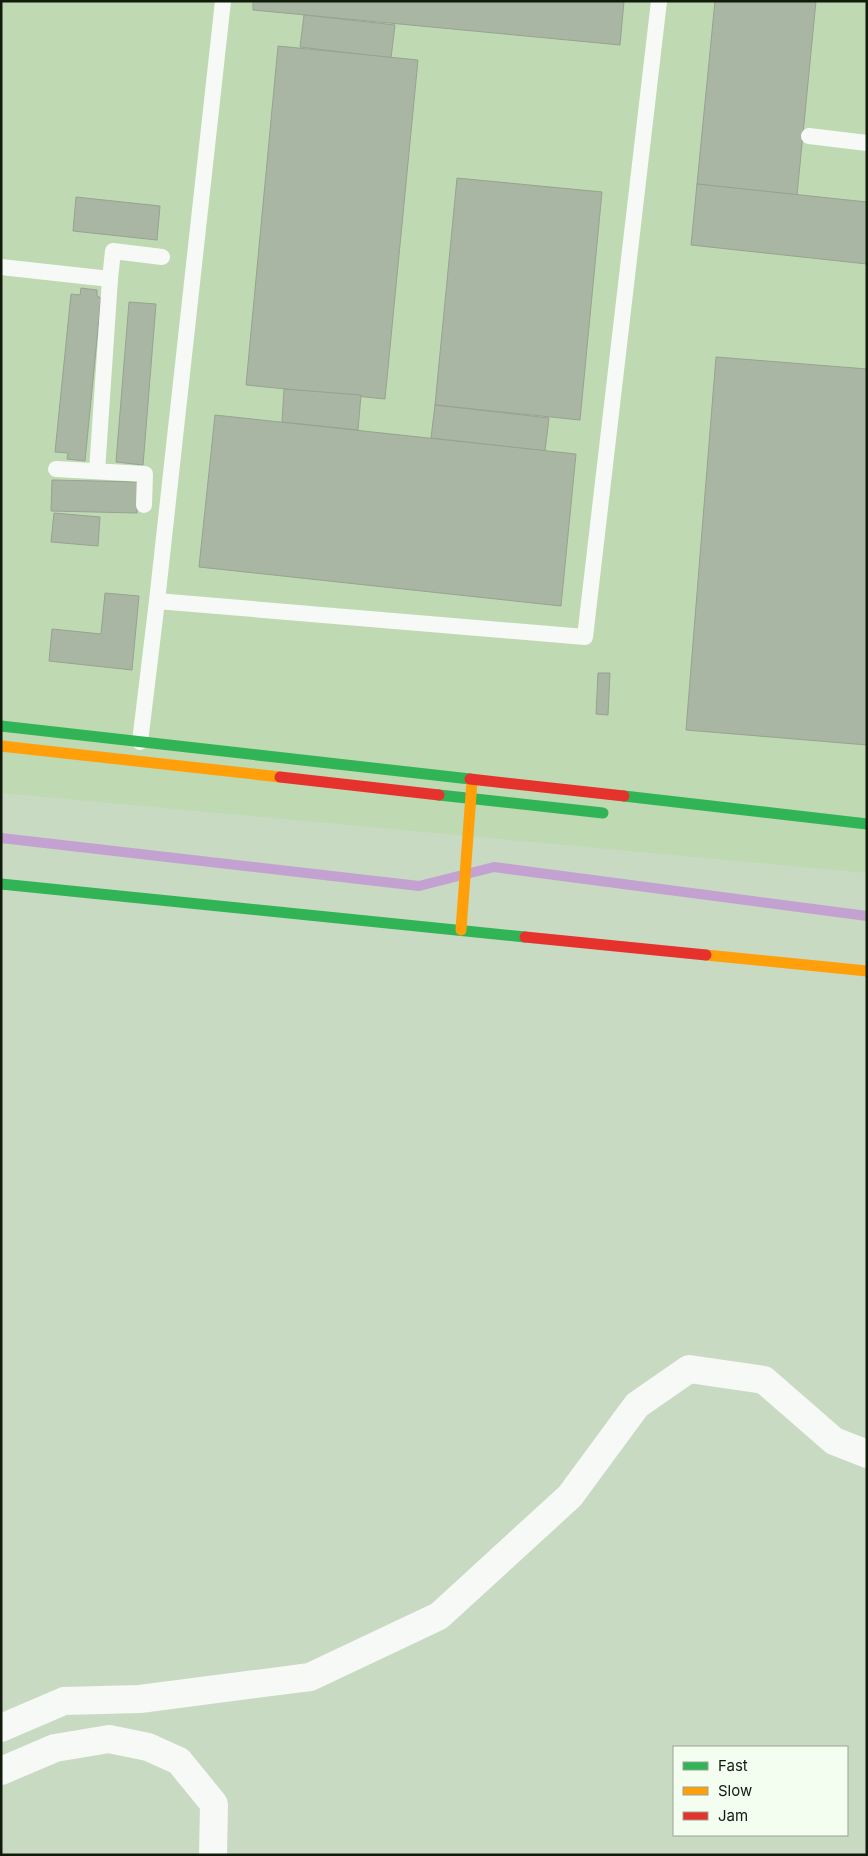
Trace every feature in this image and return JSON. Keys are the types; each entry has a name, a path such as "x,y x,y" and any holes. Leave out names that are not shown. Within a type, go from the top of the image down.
{"street":[{"path":"1,726 867,824"},
{"path":"1,746 619,815"},
{"path":"461,930 472,779"},
{"path":"1,884 867,971"},
{"path":"1,1728 64,1701 140,1699 310,1677 439,1616 570,1496 637,1404 689,1368 764,1380 834,1441 867,1454"},
{"path":"1,1771 55,1748 109,1739 148,1747 179,1761 214,1804 213,1855"}],"lane":[{"path":"140,742 222,1"},
{"path":"157,601 585,637 659,1"},
{"path":"809,136 867,143"},
{"path":"97,470 113,251 162,257"},
{"path":"1,267 110,279"},
{"path":"56,469 144,474 144,505"}],"shaded area":[{"path":"1,1 867,1 867,873 1,793"}],"building":[{"path":"253,1 624,1 620,45 253,10"},
{"path":"715,1 816,1 797,195 697,184"},
{"path":"304,15 395,25 391,58 300,47"},
{"path":"278,46 418,60 385,399 246,385"},
{"path":"457,178 602,192 580,420 435,405"},
{"path":"697,184 867,202 867,264 691,245"},
{"path":"76,197 160,206 157,240 73,231"},
{"path":"81,288 97,290 97,296 101,298 85,461 67,459 68,453 55,452 71,294 80,295"},
{"path":"129,302 156,304 143,465 116,462"},
{"path":"716,357 867,369 867,745 686,730"},
{"path":"284,389 361,395 358,430 282,422"},
{"path":"435,405 549,418 545,451 431,438"},
{"path":"215,415 576,454 561,606 199,567"},
{"path":"52,480 138,482 137,513 51,511"},
{"path":"54,513 100,517 98,546 51,542"},
{"path":"105,593 139,596 132,670 49,661 52,629 101,634"},
{"path":"598,673 610,673 608,715 596,714"}],"waterway":[{"path":"1,838 419,886 494,867 867,916"}],"traffic: fast":[{"path":"1,726 470,779"},
{"path":"439,795 603,813"},
{"path":"624,796 867,824"},
{"path":"1,884 525,937"}],"traffic: slow":[{"path":"1,746 280,777"},
{"path":"461,930 472,781"},
{"path":"706,955 867,971"}],"traffic: jam":[{"path":"280,777 439,795"},
{"path":"470,779 624,796"},
{"path":"525,937 706,955"}]}
